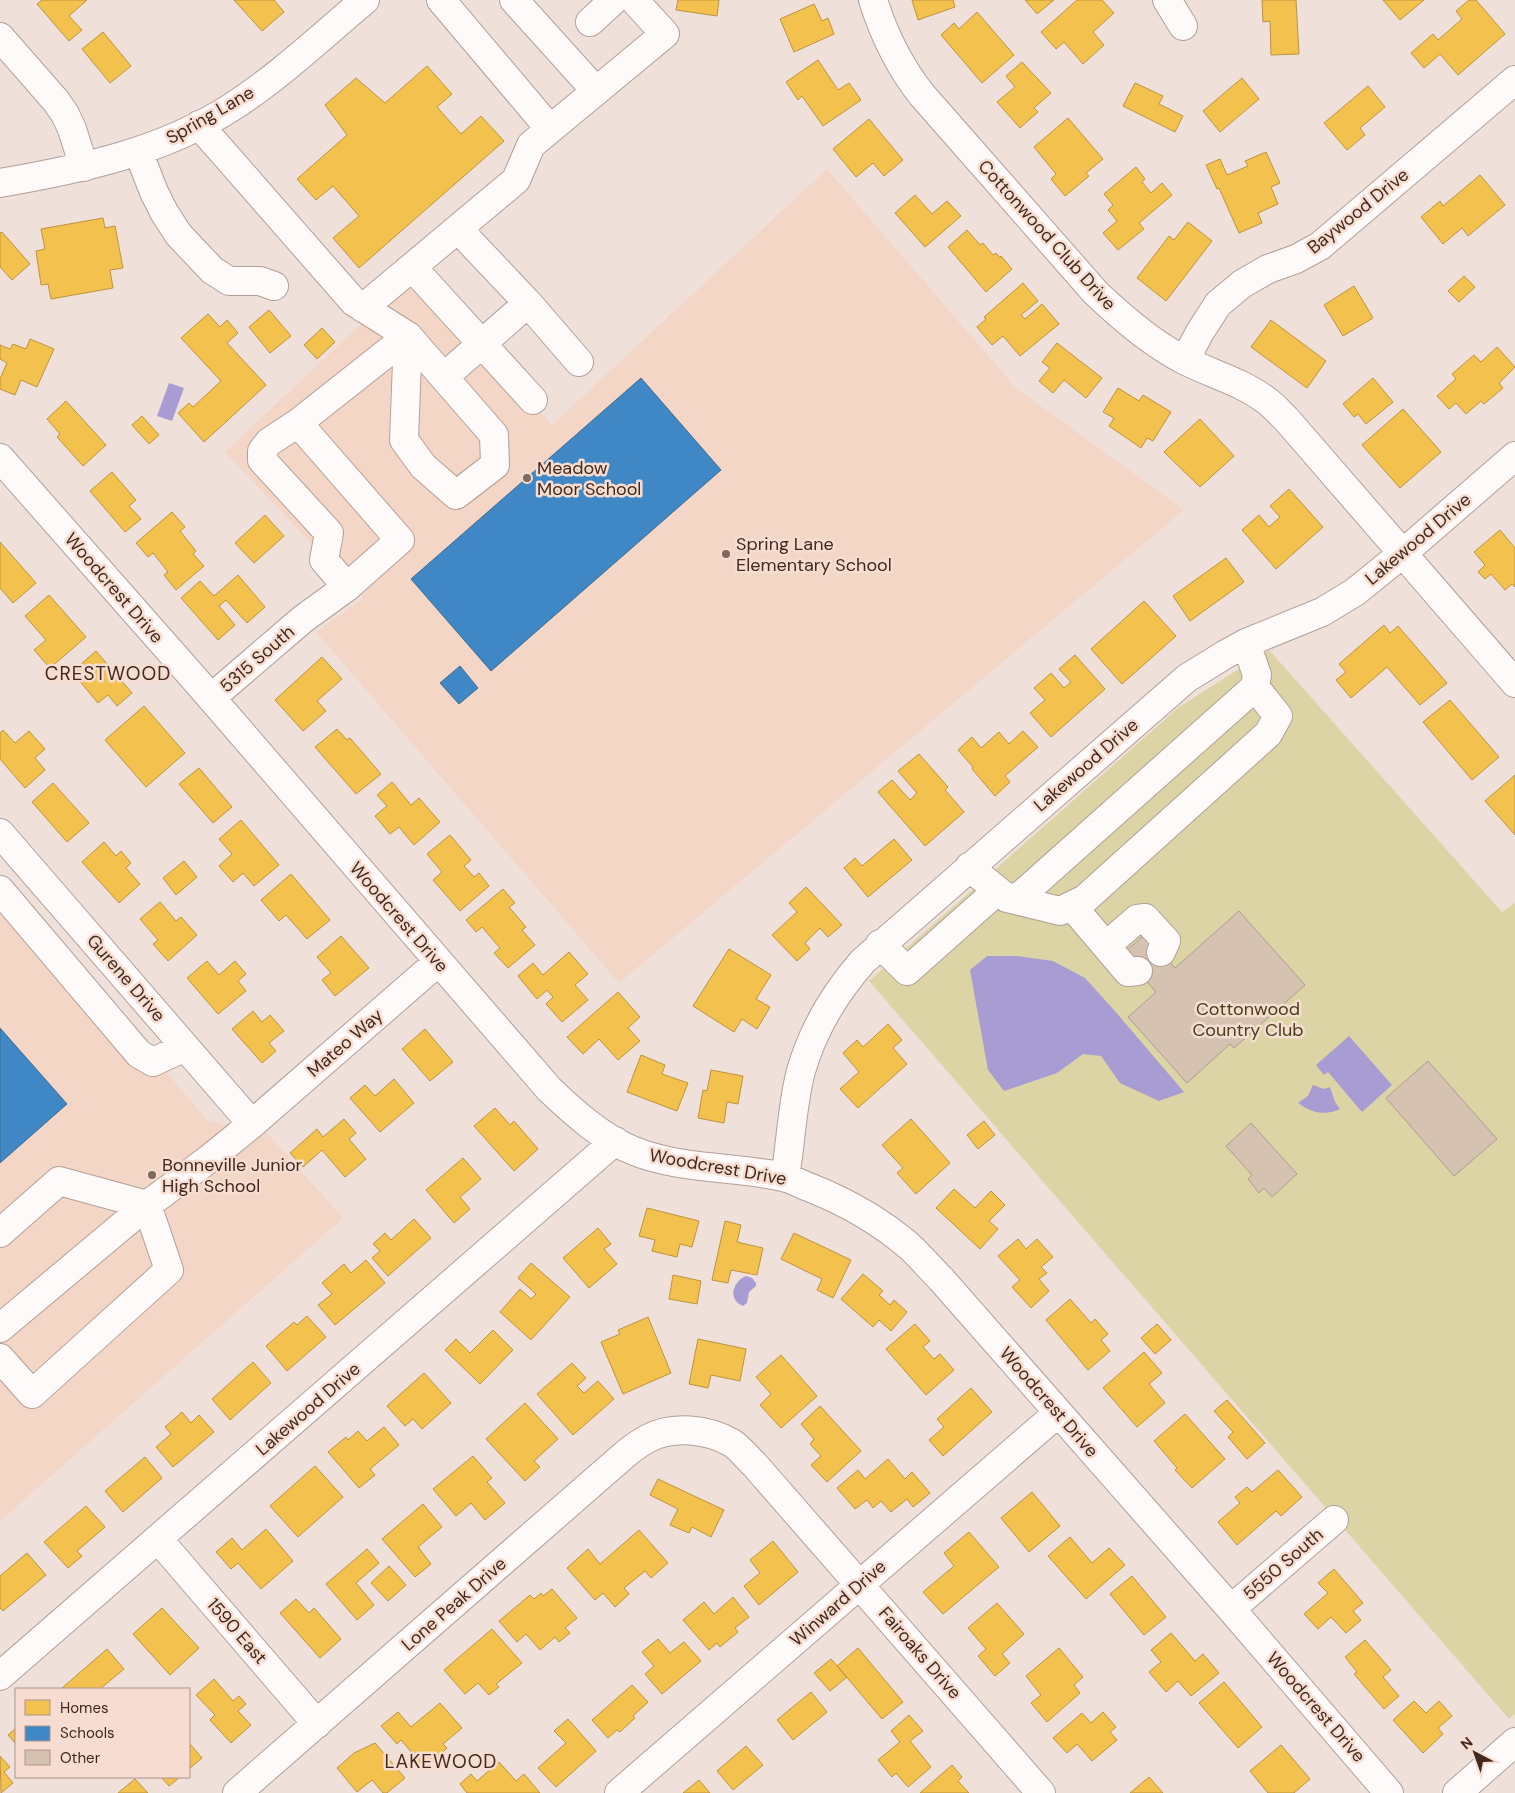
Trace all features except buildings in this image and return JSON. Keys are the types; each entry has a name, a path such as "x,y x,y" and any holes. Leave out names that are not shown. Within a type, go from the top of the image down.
{"street":[{"path":"441,0 550,129"},
{"path":"514,0 596,91"},
{"path":"590,22 614,0"},
{"path":"363,308 516,180 530,145 665,34 634,0"},
{"name":"Cottonwood Club Drive","path":"873,0 892,49 906,74 922,95 1095,292 1117,313 1156,343 1185,360 1266,400 1287,420 1515,683"},
{"path":"1167,0 1183,26"},
{"name":"Spring Lane","path":"0,183 84,167 138,151 200,125 254,92 357,2"},
{"path":"0,37 56,101 65,114 72,129 84,167"},
{"name":"Baywood Drive","path":"1185,360 1218,304 1242,284 1268,269 1296,259 1320,246 1515,80"},
{"path":"200,125 354,302 408,336 494,435 495,465 456,495 422,466 404,440 408,336"},
{"path":"138,151 164,212 178,234 212,270 229,281 260,281 274,286"},
{"path":"458,229 528,303 579,362"},
{"path":"412,267 533,400"},
{"path":"444,377 528,303"},
{"path":"347,587 324,560 329,533 262,460 262,451 269,442 298,423 408,336"},
{"name":"5315 South","path":"211,698 304,619 347,587 400,540 298,423"},
{"name":"Lakewood Drive","path":"784,1177 801,1072 814,1035 827,1009 848,978 880,944 1169,692 1206,666 1246,643 1322,612 1338,602 1370,580 1402,554 1515,456"},
{"name":"Woodcrest Drive","path":"0,458 211,698 549,1089 575,1114 615,1141 634,1151 669,1161 784,1177 823,1193 857,1211 888,1230 910,1247 941,1279 1231,1609 1389,1793"},
{"path":"880,944 907,972 1002,895 1019,897 1255,687 1257,675 1246,643"},
{"path":"969,867 1002,895 1060,911 1085,900 1268,734 1278,716 1255,687"},
{"name":"Gurene Drive","path":"0,833 252,1124"},
{"path":"0,890 139,1054 153,1062 185,1047"},
{"path":"1072,906 1128,972 1138,971"},
{"path":"1107,946 1137,919 1145,918 1166,942 1161,952"},
{"name":"Mateo Way","path":"0,1328 147,1205 208,1160 252,1124 438,962"},
{"name":"Lakewood Drive","path":"0,1676 615,1141"},
{"path":"0,1233 59,1181 147,1205 169,1270 32,1394 0,1358"},
{"name":"Winward Drive","path":"619,1793 1058,1413"},
{"name":"Fairoaks Drive","path":"680,1430 707,1433 733,1444 754,1464 1041,1793"},
{"name":"Lone Peak Drive","path":"237,1793 635,1446 648,1438 662,1433 680,1430"},
{"name":"5550 South","path":"1231,1609 1334,1520"},
{"name":"1590 East","path":"158,1538 317,1724"},
{"path":"1457,1793 1515,1742"}],"shaded area":[{"name":"Spring Lane Elementary School","path":"827,169 1016,388 1184,510 619,983 316,632 363,598 225,452 413,275 552,425"},
{"path":"169,383 184,388 172,421 157,416"},
{"name":"Bonneville Junior High School","path":"0,876 208,1121 266,1132 343,1218 0,1521"},
{"path":"987,956 1017,956 1053,961 1085,978 1184,1092 1159,1101 1120,1083 1101,1056 1083,1054 1057,1073 1004,1091 988,1070 970,970"},
{"path":"1349,1036 1392,1085 1362,1112 1328,1072 1324,1075 1316,1065"},
{"path":"1313,1085 1324,1089 1330,1087 1335,1102 1340,1109 1323,1113 1308,1109 1298,1103 1308,1096"},
{"path":"746,1276 752,1278 756,1286 749,1292 747,1303 743,1306 738,1303 733,1295 735,1286 741,1278"}],"green space":[{"name":"Cottonwood Country Club","path":"1269,650 1502,912 1515,903 1515,1714 1509,1719 869,981 1179,707"}],"place":[{"name":"Meadow Moor School","path":"527,478"},
{"name":"Spring Lane Elementary School","path":"726,554"},
{"name":"Bonneville Junior High School","path":"152,1175"}],"district":[{"name":"CRESTWOOD","path":"108,673"},
{"name":"LAKEWOOD","path":"441,1761"}]}
